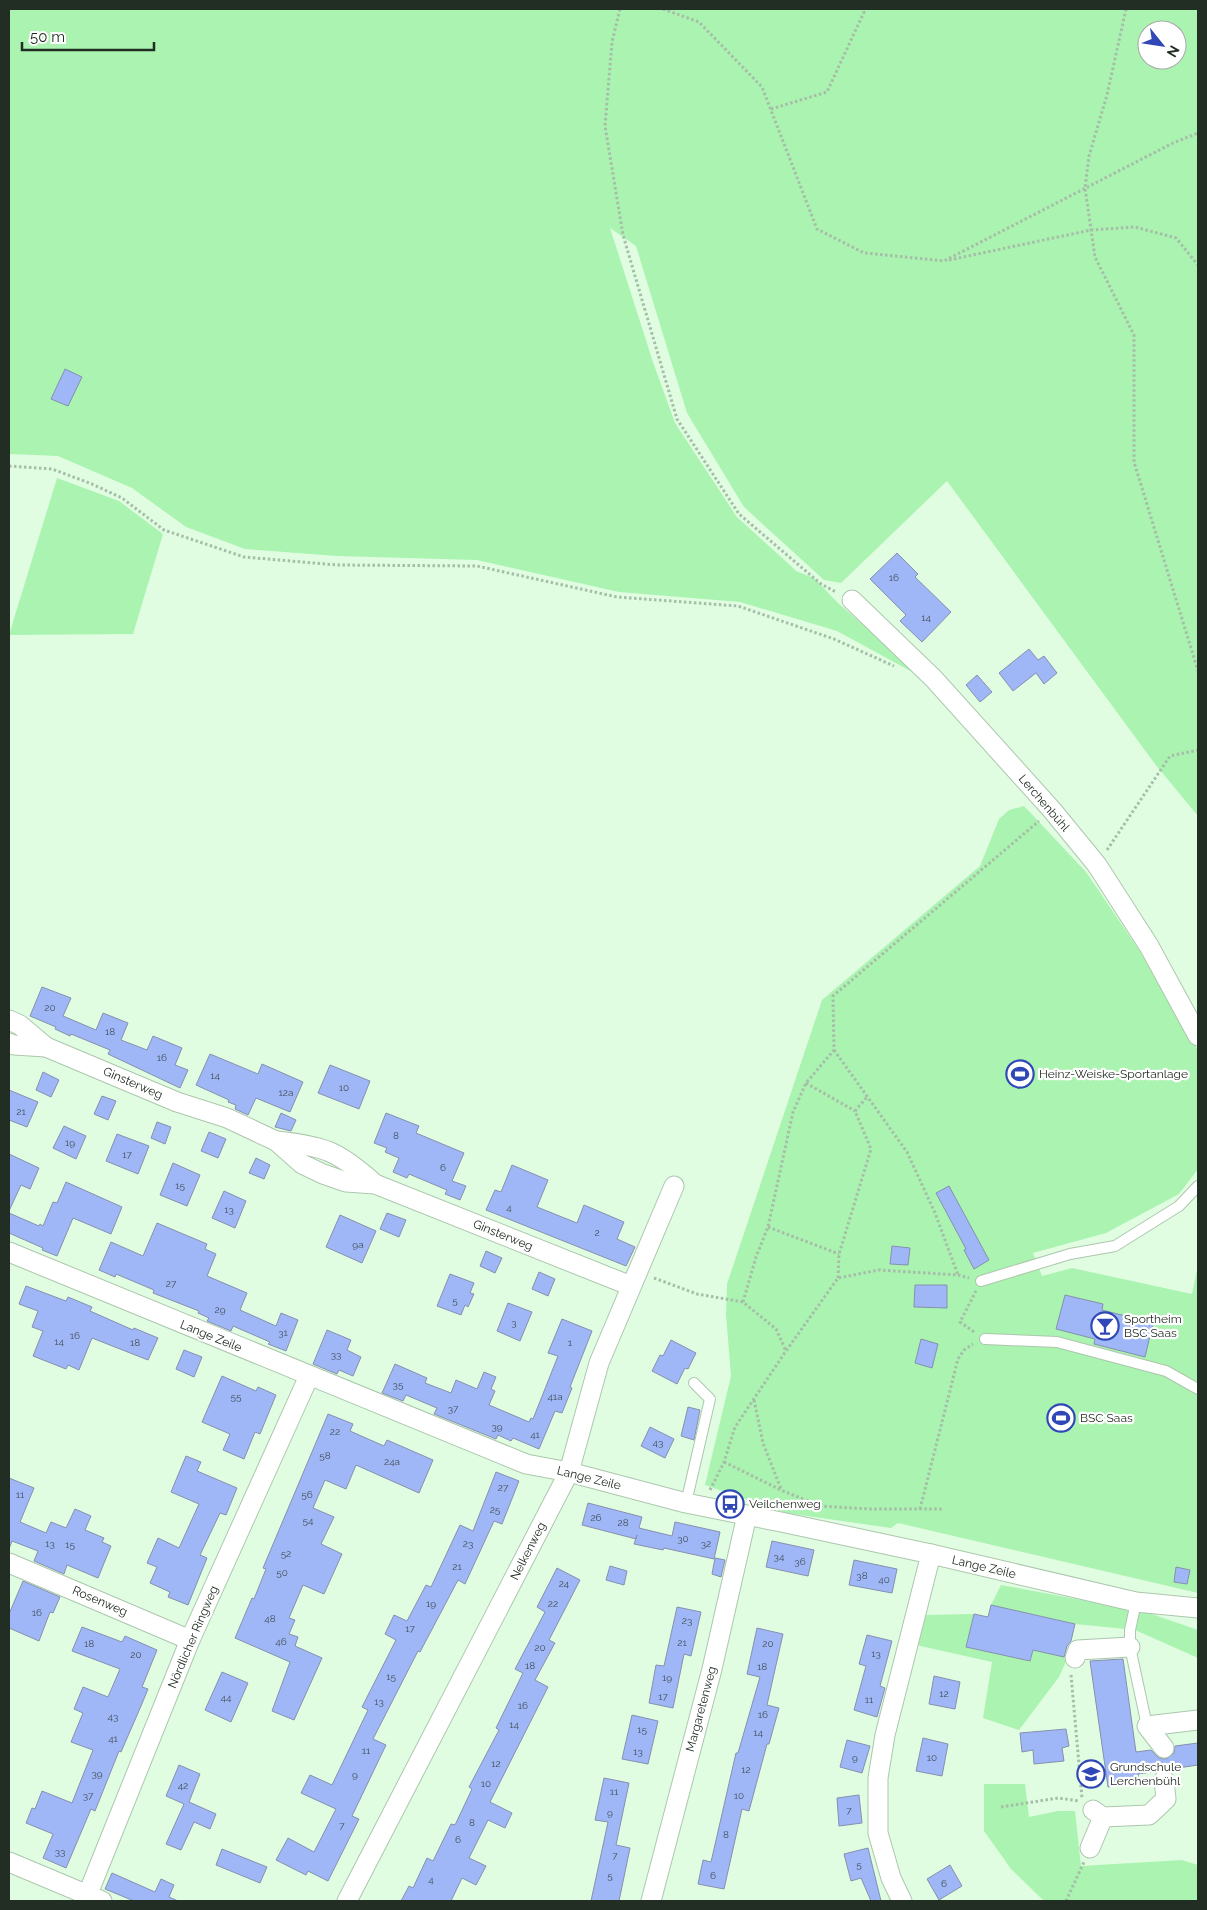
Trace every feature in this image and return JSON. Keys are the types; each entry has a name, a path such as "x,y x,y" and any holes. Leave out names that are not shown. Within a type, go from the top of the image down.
{"street":[{"name":"Lerchenbühl","path":"852,600 934,679 1052,810 1097,865 1150,946 1198,1036"},
{"name":"Ginsterweg","path":"9,1020 20,1025 46,1047 177,1102 227,1118 276,1141 302,1164 323,1174 346,1182 375,1184 634,1278"},
{"name":"Ginsterweg","path":"9,1043 46,1047"},
{"name":"Nelkenweg","path":"347,1901 569,1472 599,1363 674,1186"},
{"name":"Lange Zeile","path":"9,1252 526,1464 569,1472 694,1505 931,1554 1136,1602 1198,1608"},
{"name":"Nördlicher Ringweg","path":"92,1899 190,1640 308,1376"},
{"name":"Margaretenweg","path":"651,1901 712,1669 747,1515"},
{"path":"902,1901 891,1878 878,1833 878,1778 885,1736 931,1554"},
{"name":"Rosenweg","path":"9,1563 190,1640"},
{"path":"1075,1658 1078,1650 1130,1647"},
{"path":"1147,1726 1198,1720"},
{"path":"1147,1726 1164,1748"},
{"path":"1090,1848 1098,1813 1149,1815 1166,1798 1164,1780"},
{"path":"9,1862 92,1899"}],"lane":[{"path":"981,1281 1070,1254 1114,1246 1179,1206 1198,1186"},
{"path":"985,1339 1057,1342 1166,1371 1198,1389"},
{"path":"694,1382 710,1399 694,1505"},
{"path":"1136,1602 1130,1630 1130,1647 1147,1726"}],"path":[{"path":"620,9 612,42 604,126 623,235 677,419 739,514 822,584 852,600"},
{"path":"663,9 699,22 762,87 817,229 864,253 944,261 1091,230 1135,227 1176,238 1198,265"},
{"path":"770,110 827,92 864,12 862,9"},
{"path":"1126,9 1107,95 1089,156 1084,188 1095,257 1134,335 1134,462 1198,671"},
{"path":"944,261 1173,143 1198,134"},
{"path":"9,466 52,469 92,484 122,498 164,530 244,557 337,565 477,566 617,597 738,606 834,639 898,668"},
{"path":"1097,865 1170,756 1198,750"},
{"path":"958,1275 935,1212 907,1152 834,1050 833,996 1052,810"},
{"path":"743,1302 756,1257 768,1227 793,1112 806,1083 834,1050"},
{"path":"694,1505 724,1462 735,1427 838,1278 839,1254 871,1149 855,1111 806,1083"},
{"path":"855,1111 868,1097"},
{"path":"768,1227 839,1254"},
{"path":"838,1278 879,1270 958,1275 981,1281 960,1322"},
{"path":"634,1278 697,1294 743,1302 776,1329 786,1351"},
{"path":"920,1509 958,1359 964,1350 985,1339"},
{"path":"754,1399 764,1443 781,1490"},
{"path":"724,1462 781,1490 820,1506 869,1510 943,1509"},
{"path":"1001,1807 1058,1798 1082,1801 1070,1667 1075,1658"},
{"path":"1066,1901 1090,1848"}],"green space":[{"path":"9,9 1198,9 1198,816 1155,764 947,481 841,583 824,580 744,507 687,413 636,246 610,228 653,362 675,423 737,517 796,571 814,578 838,603 918,673 916,674 837,631 740,602 619,592 477,560 337,556 245,549 186,527 132,488 58,456 9,454"},
{"path":"57,478 119,501 163,534 133,634 9,635"},
{"path":"1024,806 1086,872 1139,950 1198,1050 1198,1169 1179,1194 1106,1233 1033,1253 1042,1276 1072,1268 1192,1294 1198,1265 1198,1593 898,1523 891,1528 786,1513 705,1485 731,1376 726,1315 727,1284 822,1000 980,866 999,819 1009,810"},
{"path":"1001,1585 1146,1612 1198,1630 1198,1658 1135,1630 1075,1624 991,1605"},
{"path":"974,1614 966,1647 1030,1661 1033,1650 1068,1657 1059,1677 1019,1730 983,1718 992,1662 916,1645 923,1615"},
{"path":"984,1784 1025,1784 1029,1817 1058,1811 1075,1811 1081,1866 1182,1860 1198,1865 1198,1901 1044,1901 1011,1869 984,1831"}],"building":[{"path":"65,369 82,377 68,406 51,399"},
{"path":"897,553 918,574 915,577 951,612 922,642 900,621 906,615 870,579"},
{"path":"1029,649 1038,660 1044,656 1057,673 1044,684 1036,673 1013,691 999,673"},
{"path":"977,675 992,692 980,702 966,685"},
{"path":"42,987 71,998 63,1016 96,1030 103,1013 128,1023 121,1040 147,1050 153,1036 182,1048 175,1065 188,1070 180,1088 108,1054 110,1050 71,1034 70,1036 55,1029 56,1027 30,1016"},
{"path":"210,1054 258,1074 262,1064 303,1082 290,1112 256,1098 248,1115 235,1109 236,1105 228,1102 229,1100 196,1085"},
{"path":"330,1065 370,1081 359,1109 318,1093"},
{"path":"43,1072 59,1080 51,1097 36,1090"},
{"path":"9,1090 38,1102 27,1127 9,1120"},
{"path":"102,1096 116,1101 108,1120 94,1114"},
{"path":"281,1113 296,1120 291,1131 275,1127"},
{"path":"386,1113 419,1126 416,1133 464,1153 452,1181 466,1186 460,1200 445,1194 447,1190 409,1174 407,1178 393,1172 399,1158 385,1152 387,1148 374,1143"},
{"path":"157,1122 171,1127 165,1144 151,1138"},
{"path":"64,1126 86,1136 76,1159 53,1148"},
{"path":"209,1132 226,1139 218,1158 201,1151"},
{"path":"117,1134 149,1146 138,1174 106,1161"},
{"path":"9,1154 39,1168 30,1189 21,1185 9,1211"},
{"path":"256,1158 270,1165 264,1179 249,1173"},
{"path":"173,1163 200,1175 187,1206 160,1195"},
{"path":"512,1165 548,1180 537,1207 577,1223 584,1205 624,1222 617,1239 635,1247 626,1266 486,1210 495,1190 501,1192"},
{"path":"66,1182 122,1207 111,1234 73,1218 57,1256 9,1233 9,1213 43,1226 53,1202 57,1203"},
{"path":"949,1186 989,1260 974,1269 964,1250 966,1249 936,1193"},
{"path":"224,1191 246,1201 235,1228 212,1218"},
{"path":"387,1213 406,1220 399,1237 380,1229"},
{"path":"340,1215 376,1231 362,1263 326,1247"},
{"path":"157,1223 207,1244 205,1249 216,1254 207,1276 247,1293 240,1310 276,1326 281,1313 298,1320 286,1351 233,1326 231,1331 207,1321 209,1318 198,1313 199,1311 153,1293 154,1290 116,1274 115,1277 99,1270 111,1242 143,1256"},
{"path":"892,1246 910,1248 908,1265 890,1264"},
{"path":"486,1251 502,1258 495,1273 480,1266"},
{"path":"539,1272 555,1279 548,1296 532,1289"},
{"path":"450,1274 474,1283 470,1293 474,1294 468,1307 465,1305 461,1315 437,1306"},
{"path":"915,1285 947,1285 947,1308 914,1307"},
{"path":"26,1286 66,1301 68,1297 92,1307 90,1311 133,1330 134,1328 158,1338 148,1360 92,1338 79,1370 68,1365 66,1369 33,1356 43,1331 32,1327 38,1311 19,1304"},
{"name":"Sportheim BSC Saas","path":"1065,1295 1103,1304 1102,1310 1153,1323 1145,1357 1094,1344 1095,1339 1056,1329"},
{"path":"508,1303 532,1312 520,1341 497,1331"},
{"path":"562,1319 592,1331 562,1413 555,1411 539,1449 513,1438 511,1441 498,1435 496,1439 434,1414 437,1408 406,1395 403,1401 382,1393 395,1364 427,1378 425,1383 451,1393 456,1380 477,1389 484,1372 496,1377 491,1389 495,1391 489,1405 529,1422 531,1418 533,1419 558,1356 548,1353"},
{"path":"327,1330 351,1340 347,1350 361,1357 353,1376 339,1370 337,1374 313,1364"},
{"path":"921,1339 938,1344 932,1368 915,1363"},
{"path":"671,1340 696,1353 688,1369 685,1368 677,1384 652,1371 660,1355 663,1356"},
{"path":"184,1350 202,1357 194,1377 176,1369"},
{"path":"222,1376 256,1391 258,1387 276,1395 260,1434 255,1432 244,1459 223,1450 230,1434 202,1422"},
{"path":"688,1407 700,1410 694,1440 681,1436"},
{"path":"328,1414 353,1424 350,1431 384,1446 387,1440 433,1460 419,1493 356,1465 346,1489 325,1480 313,1508 334,1517 321,1544 342,1554 324,1594 303,1585 289,1618 295,1620 289,1634 298,1637 295,1646 322,1658 294,1720 272,1711 290,1662 235,1638 252,1598 254,1599 266,1569 263,1568"},
{"path":"650,1427 674,1439 665,1458 641,1446"},
{"path":"186,1456 201,1462 197,1471 237,1488 226,1515 220,1513 200,1555 207,1558 188,1605 168,1597 170,1592 150,1583 157,1567 147,1563 158,1538 179,1548 199,1504 171,1492"},
{"path":"496,1472 519,1481 502,1524 494,1521 465,1584 458,1580 420,1652 418,1651 373,1739 386,1745 352,1816 359,1819 328,1881 308,1871 306,1875 276,1860 288,1838 314,1852 336,1809 301,1793 310,1775 332,1785 368,1710 362,1707 396,1640 385,1634 394,1615 407,1621 426,1585 431,1587 460,1525 473,1531"},
{"path":"9,1478 34,1488 20,1522 46,1533 51,1522 66,1528 75,1509 91,1516 85,1530 104,1538 102,1542 111,1546 98,1578 67,1565 64,1574 34,1561 38,1551 12,1541 9,1549"},
{"path":"588,1503 642,1517 639,1528 672,1536 675,1522 720,1532 714,1559 664,1548 663,1550 634,1544 636,1539 582,1525"},
{"path":"772,1541 814,1550 808,1576 766,1567"},
{"path":"715,1558 725,1560 721,1577 712,1574"},
{"path":"854,1560 897,1569 892,1593 849,1585"},
{"path":"610,1566 627,1571 624,1585 606,1580"},
{"path":"1176,1567 1190,1570 1187,1584 1174,1582"},
{"path":"557,1568 580,1580 549,1640 555,1643 535,1680 548,1687 490,1802 512,1813 505,1828 488,1820 469,1858 486,1866 476,1885 462,1878 451,1901 401,1901 409,1886 413,1888 427,1858 433,1861 451,1824 455,1825 472,1789 469,1787 499,1730 496,1728 523,1673 515,1669 545,1612 537,1607"},
{"path":"23,1581 60,1597 53,1613 50,1612 39,1641 9,1628 9,1614"},
{"path":"991,1605 1075,1624 1071,1641 1067,1646 1064,1657 1033,1650 1030,1661 966,1647 974,1614 988,1617"},
{"path":"677,1607 701,1612 691,1656 684,1654 673,1708 649,1703 656,1665 664,1666"},
{"path":"82,1627 122,1642 125,1636 157,1650 142,1687 148,1689 141,1706 121,1752 119,1751 95,1811 91,1809 66,1868 43,1858 53,1834 26,1823 32,1808 35,1809 42,1791 72,1803 93,1750 71,1742 83,1713 74,1709 83,1687 108,1697 120,1669 72,1651"},
{"path":"757,1628 783,1634 767,1705 779,1708 749,1811 742,1809 724,1889 698,1884 703,1860 711,1862 736,1753 738,1753 760,1677 747,1674"},
{"path":"867,1635 892,1641 880,1686 885,1688 877,1717 854,1710 866,1666 859,1664"},
{"path":"1123,1659 1136,1752 1151,1750 1159,1758 1166,1759 1174,1753 1175,1746 1198,1743 1198,1765 1138,1774 1139,1782 1108,1787 1090,1661"},
{"path":"222,1672 248,1683 231,1722 205,1710"},
{"path":"934,1676 960,1682 955,1709 929,1704"},
{"path":"632,1715 658,1721 648,1764 622,1759"},
{"path":"1066,1729 1069,1746 1062,1748 1064,1761 1034,1764 1033,1750 1022,1752 1020,1733"},
{"path":"923,1738 948,1744 942,1776 916,1771"},
{"path":"847,1740 870,1746 862,1773 840,1767"},
{"path":"179,1765 200,1774 189,1802 216,1814 210,1829 194,1822 181,1850 166,1844 184,1804 166,1796"},
{"path":"604,1778 629,1783 616,1845 630,1848 619,1901 591,1901 608,1822 595,1820"},
{"path":"859,1795 862,1823 839,1826 837,1798"},
{"path":"868,1848 881,1901 871,1901 861,1878 851,1881 844,1854"},
{"path":"222,1849 267,1867 260,1883 216,1865"},
{"path":"950,1865 962,1886 939,1900 927,1879"},
{"path":"112,1873 155,1892 161,1879 174,1885 169,1897 178,1901 134,1901 105,1889"}],"place":[{"name":"Heinz-Weiske-Sportanlage","path":"1020,1074"},
{"name":"Sportheim BSC Saas","path":"1105,1326"},
{"name":"BSC Saas","path":"1061,1418"},
{"name":"Veilchenweg","path":"730,1504"},
{"name":"Grundschule Lerchenbühl","path":"1091,1774"}]}
